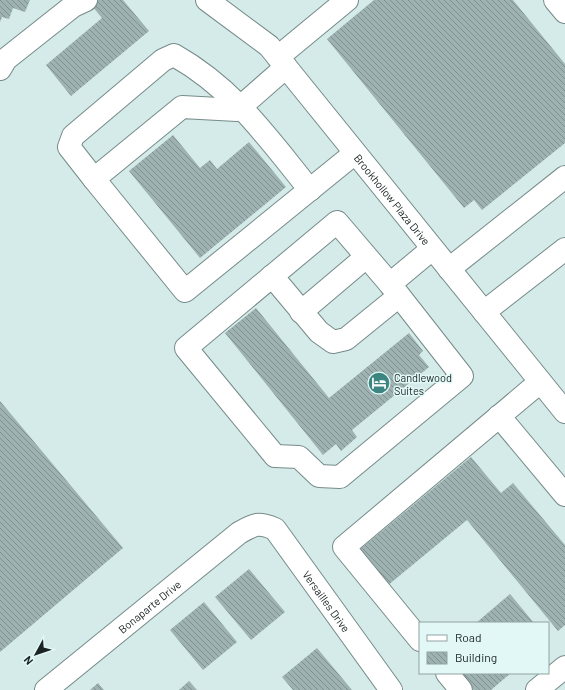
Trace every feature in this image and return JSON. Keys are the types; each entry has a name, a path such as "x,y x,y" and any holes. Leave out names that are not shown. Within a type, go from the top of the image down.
{"street":[{"path":"0,69 6,59 73,6 86,0"},
{"name":"Brookhollow Plaza Drive","path":"207,0 269,46 565,412"},
{"path":"94,179 182,107 237,110 282,62 347,0"},
{"path":"555,0 565,12"},
{"path":"310,190 241,106 219,86 192,65 174,55 163,60 73,136 69,147 185,291 310,190 355,153"},
{"path":"449,269 565,176"},
{"path":"337,222 394,290 462,376 340,477 319,476 299,457 275,456 186,348 337,222"},
{"path":"272,276 319,332 333,342 346,339 432,249"},
{"path":"484,312 565,249"},
{"path":"301,312 366,257"},
{"path":"419,639 344,547 540,382"},
{"path":"499,416 565,495"},
{"name":"Versailles Drive","path":"254,525 261,524 275,529 391,690"},
{"name":"Bonaparte Drive","path":"46,690 239,532 254,525"},
{"path":"537,690 565,667"},
{"path":"448,674 461,690"}],"building":[{"path":"0,0 30,0 25,12 13,8 9,19 2,17 0,22"},
{"path":"87,0 123,0 149,31 71,96 46,65 102,18"},
{"path":"374,0 513,0 565,64 565,143 482,210 474,200 464,208 327,39"},
{"path":"173,135 200,168 210,160 217,169 249,142 286,187 200,258 129,171"},
{"name":"Candlewood Suites","path":"256,308 329,398 409,333 423,351 419,355 429,367 352,430 357,437 341,451 336,444 323,455 225,333"},
{"path":"0,401 123,548 0,652"},
{"path":"471,457 501,493 513,483 565,545 565,625 558,631 467,520 387,586 358,551"},
{"path":"249,569 285,612 251,640 215,597"},
{"path":"510,594 533,622 477,622"},
{"path":"204,602 237,642 203,670 170,630"},
{"path":"317,648 352,690 293,690 282,677"},
{"path":"461,674 510,674 491,690 474,690"},
{"path":"189,681 197,690 179,690"},
{"path":"98,683 104,690 90,690"}],"place":[{"name":"Candlewood Suites","path":"379,383"}]}
